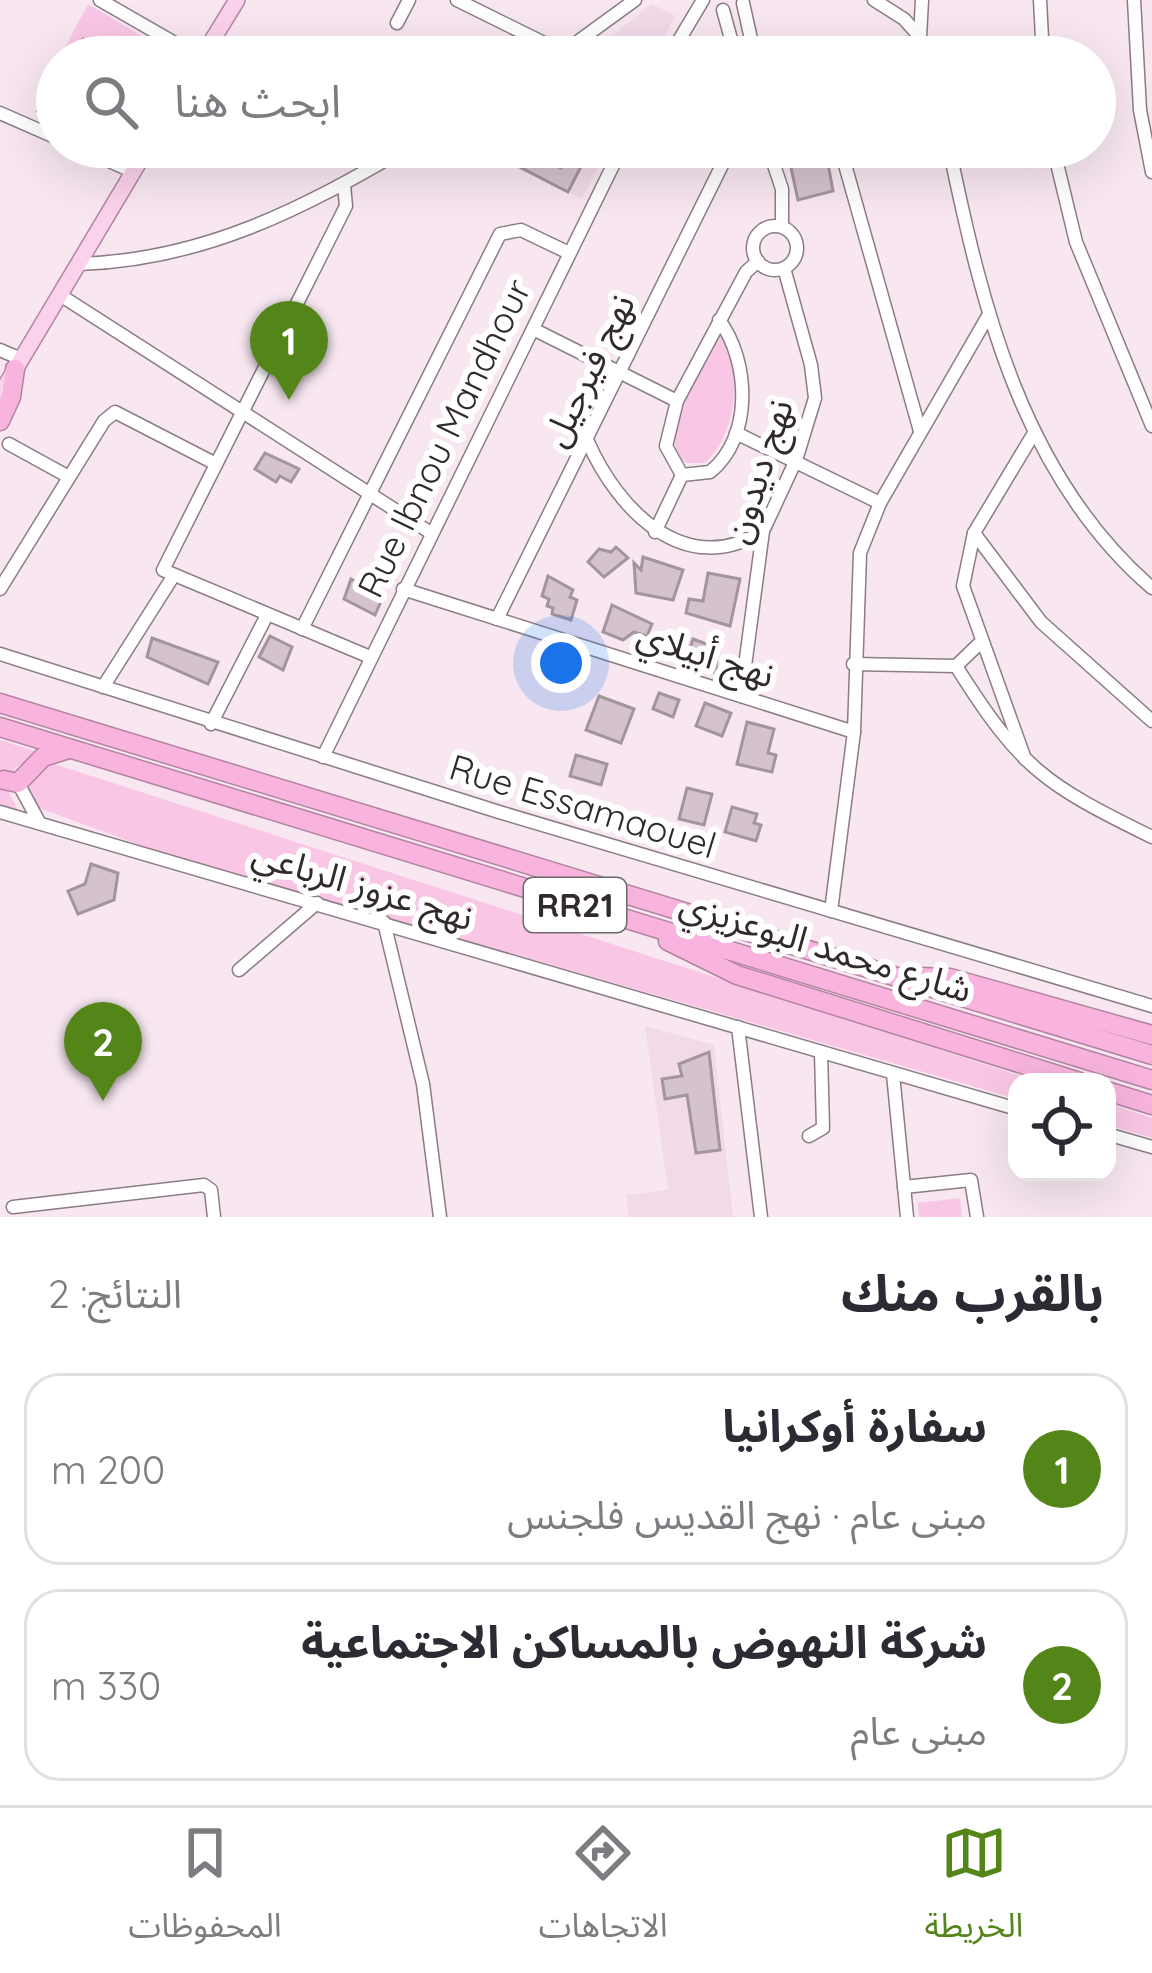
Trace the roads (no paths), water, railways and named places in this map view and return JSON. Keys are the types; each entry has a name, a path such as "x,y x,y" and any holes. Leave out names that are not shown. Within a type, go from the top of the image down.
{"highway":[{"path":"0,421 11,397 12,370"},
{"name":"شارع محمد البوعزيزي","path":"5,704 1152,1055"},
{"name":"شارع محمد البوعزيزي","path":"0,727 1152,1080"},
{"path":"6,778 43,757 69,749"},
{"path":"650,928 691,955 737,975 1051,1073"},
{"path":"897,977 950,978 1152,1035"},
{"path":"1116,1093 1152,1105"}],"main road":[{"path":"214,36 237,0"},
{"path":"0,394 136,168"}],"street":[{"path":"100,0 164,36"},
{"path":"397,23 409,0"},
{"path":"457,0 524,36"},
{"path":"586,36 635,0"},
{"path":"683,36 706,0 723,10 730,36"},
{"path":"874,0 904,19 919,36"},
{"path":"920,36 922,0"},
{"path":"1040,0 1042,36"},
{"path":"1134,0 1140,110 1152,172"},
{"path":"723,10 744,1 751,36"},
{"path":"0,113 36,129"},
{"path":"125,168 134,172"},
{"path":"79,264 202,248 248,233 372,168"},
{"name":"Rue Ibnou Mandhour","path":"323,757 611,168"},
{"name":"نهج فيرجيل","path":"497,619 721,168"},
{"path":"758,261 770,269 784,268 795,258 797,244 782,226 782,189 775,168"},
{"path":"847,168 920,431"},
{"path":"954,168 988,316 1034,434 1084,514 1152,588"},
{"path":"1058,168 1076,242 1152,426"},
{"path":"103,687 169,573 216,464 346,206 344,184"},
{"path":"682,475 666,446 677,401 719,320 758,261 756,237 767,227 782,226"},
{"path":"302,629 500,234 521,230 567,251"},
{"name":"نهج ديدون","path":"741,696 763,531 796,460 815,398 784,268"},
{"path":"60,295 431,533"},
{"path":"831,911 854,732 855,577 880,502 988,316"},
{"path":"682,475 710,472 736,433 740,360 719,320"},
{"path":"532,329 677,401"},
{"path":"0,350 12,370"},
{"path":"0,589 104,421 116,412 216,464"},
{"path":"736,433 880,502"},
{"path":"1027,767 963,586 974,533 1034,434"},
{"path":"588,442 611,489 655,532 681,543 717,545 744,543 763,531"},
{"path":"9,444 69,477"},
{"path":"655,532 682,475"},
{"path":"974,533 1041,622 1152,721"},
{"path":"169,573 370,657"},
{"name":"نهج أبيلاي","path":"403,589 854,732"},
{"path":"212,724 267,614"},
{"path":"853,664 956,666 981,642"},
{"name":"Rue Essamaouel","path":"0,654 212,724 1152,1006"},
{"path":"956,666 1027,767 1152,837"},
{"path":"6,778 32,819"},
{"name":"نهج عزوز الرباعي","path":"0,802 32,819"},
{"name":"نهج عزوز الرباعي","path":"0,812 1008,1106"},
{"path":"239,970 317,903"},
{"path":"384,922 424,1089 440,1217"},
{"path":"737,1027 761,1217"},
{"path":"808,1136 823,1128 821,1052"},
{"path":"893,1074 907,1217"},
{"path":"1116,1137 1152,1147"},
{"path":"904,1187 971,1180 977,1217"},
{"path":"13,1207 204,1185 211,1190 214,1217"},
{"path":"98,1196 100,1217"}],"place":[{"name":"سفارة أوكرانيا","path":"289,400"},
{"name":"شركة النهوض بالمساكن الاجتماعية","path":"103,1101"}]}
